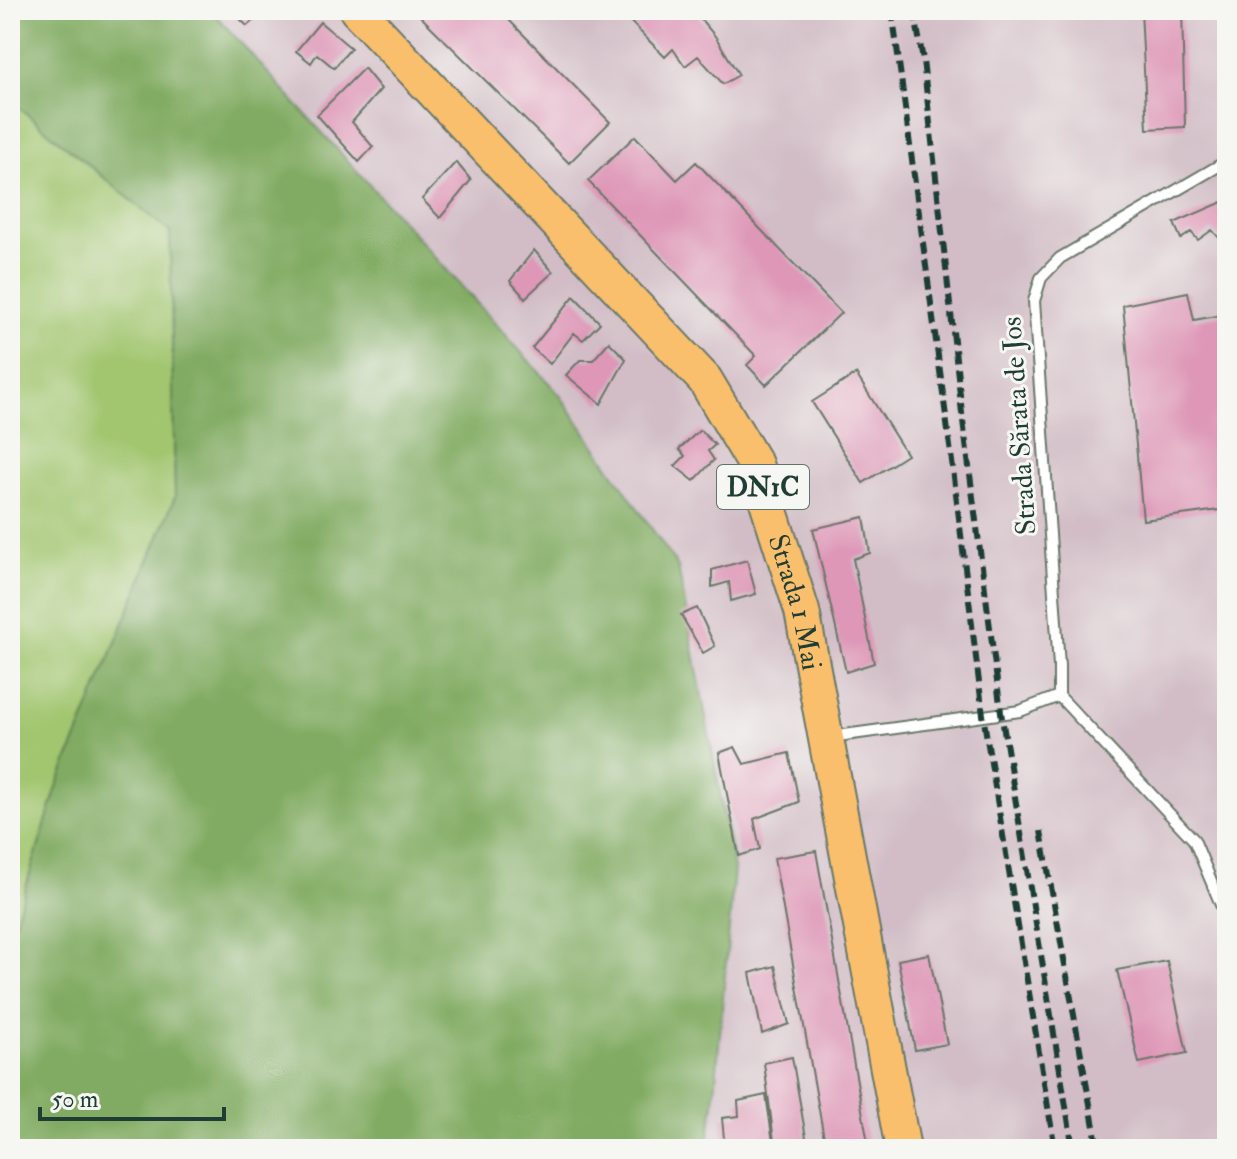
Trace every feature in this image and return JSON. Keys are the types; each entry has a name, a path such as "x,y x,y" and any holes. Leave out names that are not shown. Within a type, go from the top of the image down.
{"highway":[{"name":"Strada 1 Mai","path":"357,10 705,380 755,464 802,611 903,1149"}],"lane":[{"name":"Strada Sărata de Jos","path":"1059,696 1034,301 1041,278 1060,258 1227,161"},
{"path":"825,738 1020,711 1059,696 1194,840 1227,919"}],"shaded area":[{"path":"211,10 1227,10 1227,1149 707,1149 714,1104 734,869 678,567 560,395"}],"green space":[{"path":"10,10 211,10 560,395 678,567 734,869 714,1104 707,1149 10,1149 10,938 57,787 175,497 170,232 10,100"},
{"path":"10,100 170,232 175,497 57,787 10,938"}],"building":[{"path":"231,10 265,10 247,26"},
{"path":"414,10 499,10 610,122 569,163"},
{"path":"619,10 693,10 715,36 739,75 723,84 698,56 685,66 673,49 665,57"},
{"path":"1141,10 1182,10 1185,127 1147,129"},
{"path":"320,22 351,48 334,68 317,54 311,63 296,51"},
{"path":"364,68 381,89 352,122 373,147 359,162 317,115"},
{"path":"635,136 677,180 696,162 841,313 766,385 747,365 756,356 588,181"},
{"path":"456,162 471,180 440,218 422,199"},
{"path":"1227,200 1227,238 1222,241 1212,230 1198,240 1191,232 1181,239 1174,223"},
{"path":"534,250 553,272 525,298 510,281"},
{"path":"1188,292 1194,320 1227,314 1227,509 1143,520 1123,305"},
{"path":"574,296 600,323 583,340 574,333 550,364 532,348"},
{"path":"609,342 626,359 601,404 566,375 580,360 593,360"},
{"path":"856,374 907,455 863,483 812,402"},
{"path":"700,430 715,445 708,451 714,460 694,481 675,466 685,456 679,449"},
{"path":"864,517 870,553 853,559 874,663 846,672 813,529"},
{"path":"747,560 756,594 731,601 729,582 712,587 712,570"},
{"path":"697,608 715,646 703,653 681,615"},
{"path":"735,747 744,764 789,753 799,802 754,819 760,849 739,856 719,753"},
{"path":"816,851 869,1149 826,1149 774,858"},
{"path":"929,954 947,1044 915,1050 898,960"},
{"path":"1167,961 1187,1053 1139,1063 1117,970"},
{"path":"775,966 789,1024 762,1034 750,973"},
{"path":"792,1057 808,1149 775,1149 764,1063"},
{"path":"766,1095 774,1149 725,1149 722,1118 739,1116 738,1101"}],"railway":[{"path":"892,10 983,715 1055,1149"},
{"path":"914,10 923,60 962,413 1001,712 1073,1149"},
{"path":"1041,831 1098,1149"}]}
